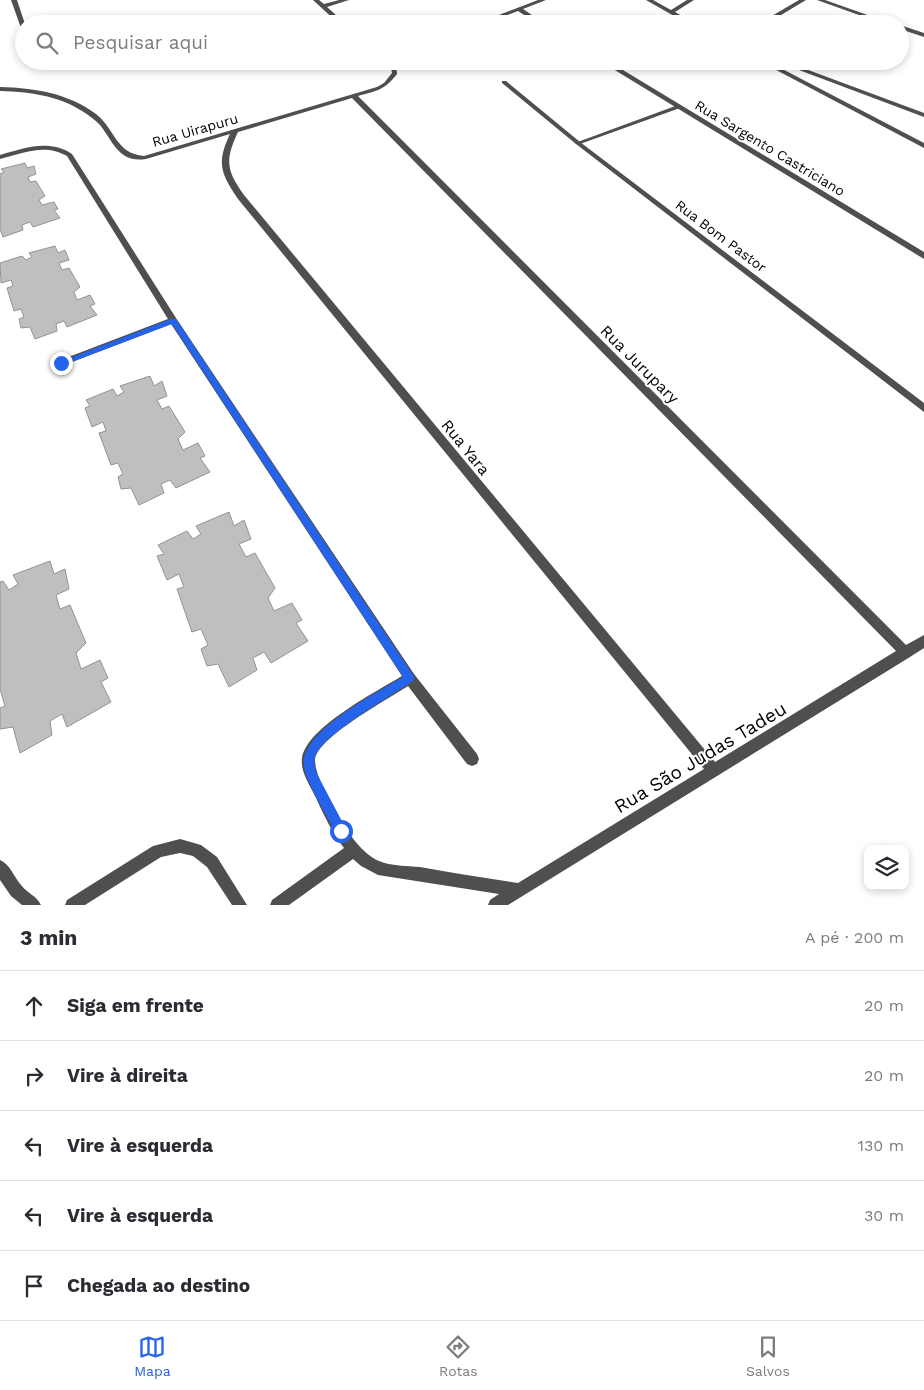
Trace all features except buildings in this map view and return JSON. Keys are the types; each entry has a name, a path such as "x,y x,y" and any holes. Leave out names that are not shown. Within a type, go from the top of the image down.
{"street":[{"path":"14,0 19,15"},
{"path":"316,0 332,15"},
{"path":"322,6 346,0"},
{"path":"502,15 543,0"},
{"path":"649,0 676,15"},
{"path":"671,12 691,0"},
{"path":"777,15 803,0"},
{"path":"820,0 864,15"},
{"path":"518,9 528,15"},
{"path":"909,30 924,35"},
{"name":"Rua Uirapuru","path":"0,88 44,92 82,108 96,117 121,151 137,158 151,156 235,132 354,96 386,84 392,79 394,70"},
{"name":"Rua Sargento Castriciano","path":"618,70 924,256"},
{"path":"779,70 924,146"},
{"path":"802,70 924,115"},
{"name":"Rua Bom Pastor","path":"504,82 578,143 924,408"},
{"name":"Rua Jurupary","path":"354,96 906,653"},
{"path":"578,143 678,107"},
{"name":"Rua Yara","path":"235,132 226,149 223,166 230,182 241,197 714,771"},
{"path":"0,157 45,146 62,149 70,155 173,320 410,678 472,760"},
{"path":"61,363 173,320"},
{"name":"Rua São Judas Tadeu","path":"495,905 924,642"},
{"path":"410,678 335,727 322,738 310,754 309,765 312,774 341,831 365,862 378,868 518,890"},
{"path":"72,905 158,851 180,846 196,850 212,862 240,905"},
{"path":"276,905 354,850"},
{"path":"0,867 16,891 34,905"}],"route":[{"path":"61,363 173,320 410,678 341,722 315,744 310,754 309,765 312,774 341,831"}]}
